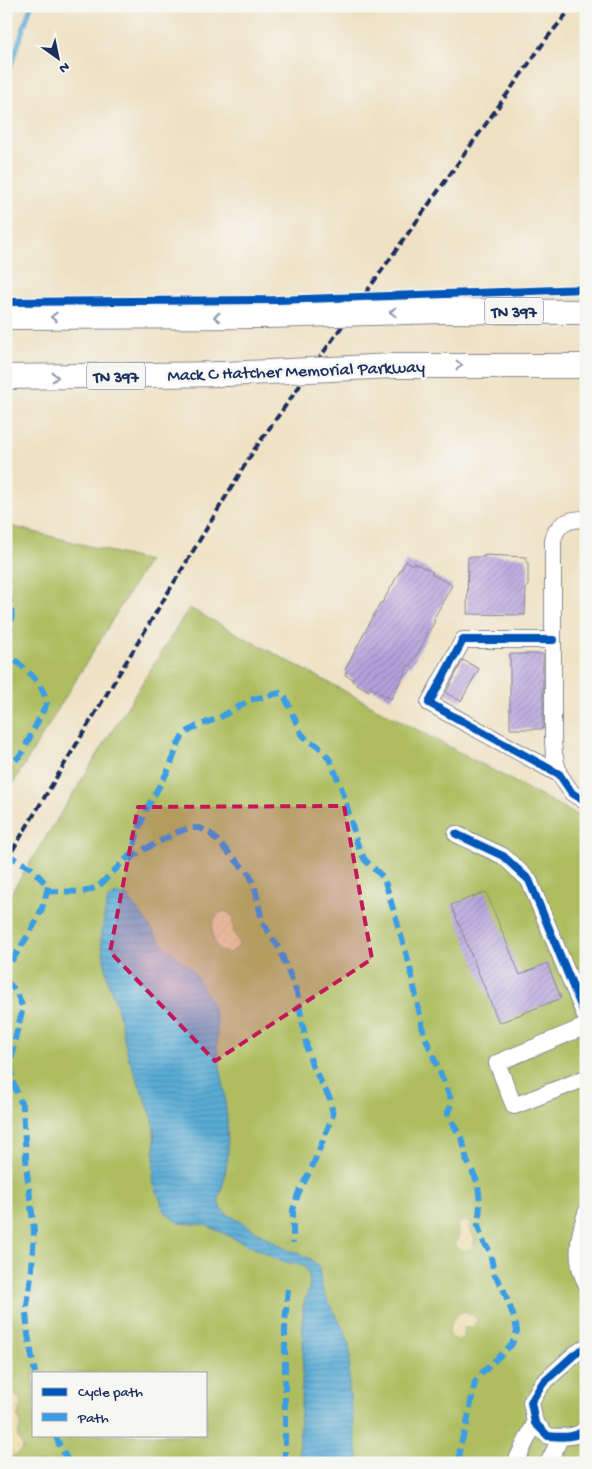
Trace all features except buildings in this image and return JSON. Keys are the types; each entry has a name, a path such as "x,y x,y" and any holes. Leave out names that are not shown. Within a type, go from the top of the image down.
{"highway":[{"name":"TN 397","path":"6,317 266,316 442,310 586,312"},
{"name":"Mack C Hatcher Memorial Parkway","path":"6,377 226,374 393,366 586,366"}],"street":[{"path":"586,519 573,519 566,522 559,526 554,537 553,640 554,754 559,774 572,793 586,802"},
{"path":"553,640 463,640 429,704 559,774"},
{"path":"456,834 503,856 529,880 586,1018"},
{"path":"586,1026 497,1063 514,1106 586,1078"},
{"path":"586,1213 578,1249 580,1269 586,1283"},
{"path":"586,1347 575,1354 542,1384 531,1402 535,1423 548,1436 566,1438 583,1432 586,1428"},
{"path":"515,1463 535,1423"},
{"path":"548,1463 561,1437"}],"highlighted area":[{"path":"344,806 372,959 215,1061 110,952 138,807"}],"green space":[{"path":"6,525 148,561 6,795"},
{"path":"189,608 586,820 586,1463 6,1463 6,901"}],"sand":[{"path":"225,911 232,917 233,929 239,944 237,948 229,953 220,951 217,947 212,928 213,922 219,913"},
{"path":"463,1220 471,1224 471,1233 475,1239 473,1248 462,1251 456,1246 459,1234 456,1226"},
{"path":"464,1311 477,1319 473,1327 464,1328 464,1337 458,1341 451,1337 449,1332 453,1319"},
{"path":"6,1392 16,1395 22,1404 18,1415 21,1425 18,1435 23,1449 13,1456 6,1456"}],"water":[{"path":"118,893 128,897 164,946 189,967 209,999 217,1021 217,1049 227,1120 228,1154 218,1203 224,1212 288,1250 302,1254 313,1261 319,1268 321,1285 349,1343 349,1389 359,1463 299,1463 303,1312 310,1282 306,1268 297,1264 283,1262 206,1225 179,1223 165,1212 153,1182 155,1142 153,1119 128,1056 117,1006 108,981 101,940 108,899"}],"waterway":[{"path":"6,80 31,6"}],"railway":[{"path":"6,861 254,450 547,38 573,6"}],"marked path":[{"path":"6,592 11,608 8,653 37,681 47,703 21,755 6,768"},
{"path":"47,891 83,892 98,887 132,853 147,808 169,769 184,734 197,726 219,718 250,700 280,693 285,697 301,733 308,741 317,745 331,762 343,792 360,851 365,860 384,878 409,963 424,1034 450,1097 450,1108 447,1113 463,1141 467,1161 478,1183 480,1205 478,1226 484,1243 490,1251 494,1274 503,1288 515,1320 517,1331 512,1344 475,1382 466,1428 460,1446 459,1463"},
{"path":"129,860 139,852 178,832 189,828 200,828 210,833 250,875 256,892 262,922 279,948 297,993 312,1065 330,1099 333,1115 313,1165 298,1194 293,1210 293,1243"},
{"path":"6,854 31,868 48,886 37,920 6,970"},
{"path":"6,981 16,991 23,1008 14,1042 11,1065 13,1082 23,1108 27,1173 34,1230 32,1269 26,1313 35,1372"},
{"path":"285,1463 285,1323 288,1288"},
{"path":"56,1436 69,1463"}],"cycle path":[{"path":"6,302 277,300 586,289"},
{"path":"553,640 463,640 429,703 559,774 572,793 586,802"},
{"path":"456,834 503,856 529,880 586,1018"},
{"path":"586,1347 575,1354 542,1384 531,1402 535,1423 548,1436 573,1436 586,1428"}]}
